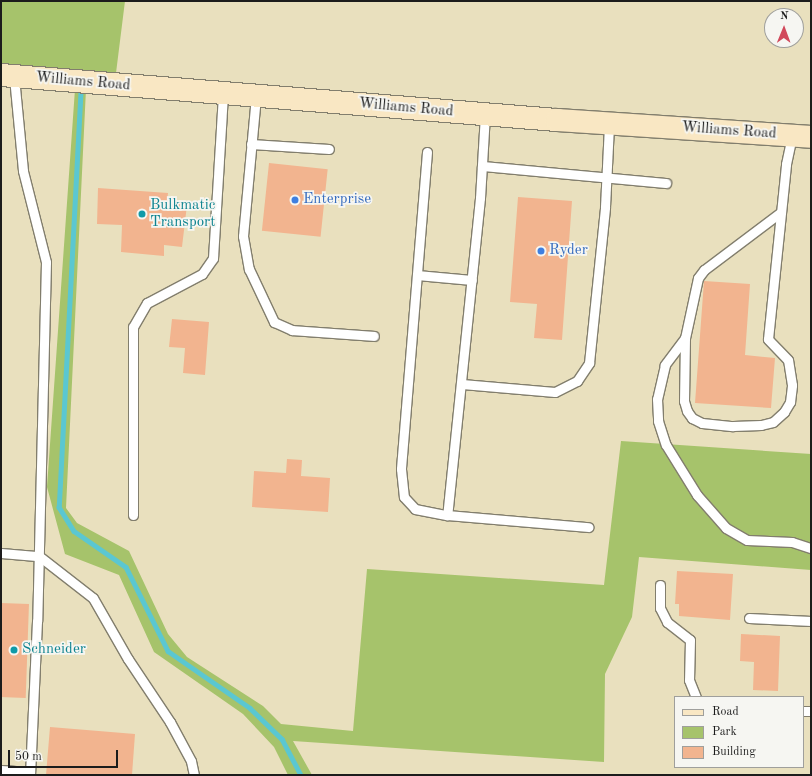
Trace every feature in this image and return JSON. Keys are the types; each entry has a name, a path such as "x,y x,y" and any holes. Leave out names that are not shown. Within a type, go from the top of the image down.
{"main road":[{"name":"Williams Road","path":"8,76 609,124 802,136"}],"lane":[{"path":"1,770 30,774 46,262 22,170 8,76"},
{"path":"133,515 133,327 147,303 202,274 212,258 223,94"},
{"path":"256,96 243,236 249,269 274,322 292,330 374,336"},
{"path":"447,515 472,280 485,114"},
{"path":"462,384 555,392 577,381 589,363 606,207 609,124"},
{"path":"781,212 704,270 698,278 685,338 684,401 686,411 692,418 702,423 733,426 761,425 773,422 784,412 790,402 792,385 788,360 768,339 781,212 802,136"},
{"path":"251,144 329,149"},
{"path":"427,152 401,469 404,497 415,509 447,515 588,527"},
{"path":"482,166 666,183"},
{"path":"417,275 472,280"},
{"path":"685,338 665,365 657,399 658,421 666,445 697,495 726,528 747,540 792,542 811,548"},
{"path":"1,553 38,556 93,598 128,659 170,722 191,761 194,775"},
{"path":"660,585 660,608 667,622 690,640 689,680 696,696"},
{"path":"749,618 811,621"}],"green space":[{"path":"1,1 125,1 116,73 1,66"},
{"path":"75,89 86,89 66,508 77,523 129,551 168,634 187,657 263,706 281,724 353,731 367,569 604,585 621,441 811,454 811,570 639,557 632,617 605,674 604,762 293,741 312,775 288,775 274,747 243,714 154,652 119,575 65,554 47,487"}],"building":[{"name":"Enterprise","path":"269,163 328,169 321,237 262,231"},
{"name":"Bulkmatic Transport","path":"98,188 168,193 167,203 187,205 182,247 164,245 164,256 121,252 122,225 97,224"},
{"name":"Ryder","path":"518,197 572,201 562,340 534,338 537,304 510,302"},
{"path":"704,281 750,284 745,355 775,358 771,408 695,403"},
{"path":"172,319 209,322 205,375 183,373 185,348 169,347"},
{"path":"287,459 302,460 301,476 330,478 328,512 252,507 254,471 286,473"},
{"path":"677,571 733,574 730,620 679,616 679,604 675,604"},
{"name":"Schneider","path":"1,603 29,604 26,698 1,697"},
{"path":"741,634 780,636 778,691 753,690 754,662 740,661"},
{"path":"50,727 135,734 132,775 46,775"}],"waterway":[{"path":"81,92 59,507 74,531 126,567 168,651 250,708 282,739 301,775"}],"place":[{"name":"Enterprise","path":"295,200"},
{"name":"Bulkmatic Transport","path":"142,214"},
{"name":"Ryder","path":"541,251"},
{"name":"Schneider","path":"14,650"}]}
